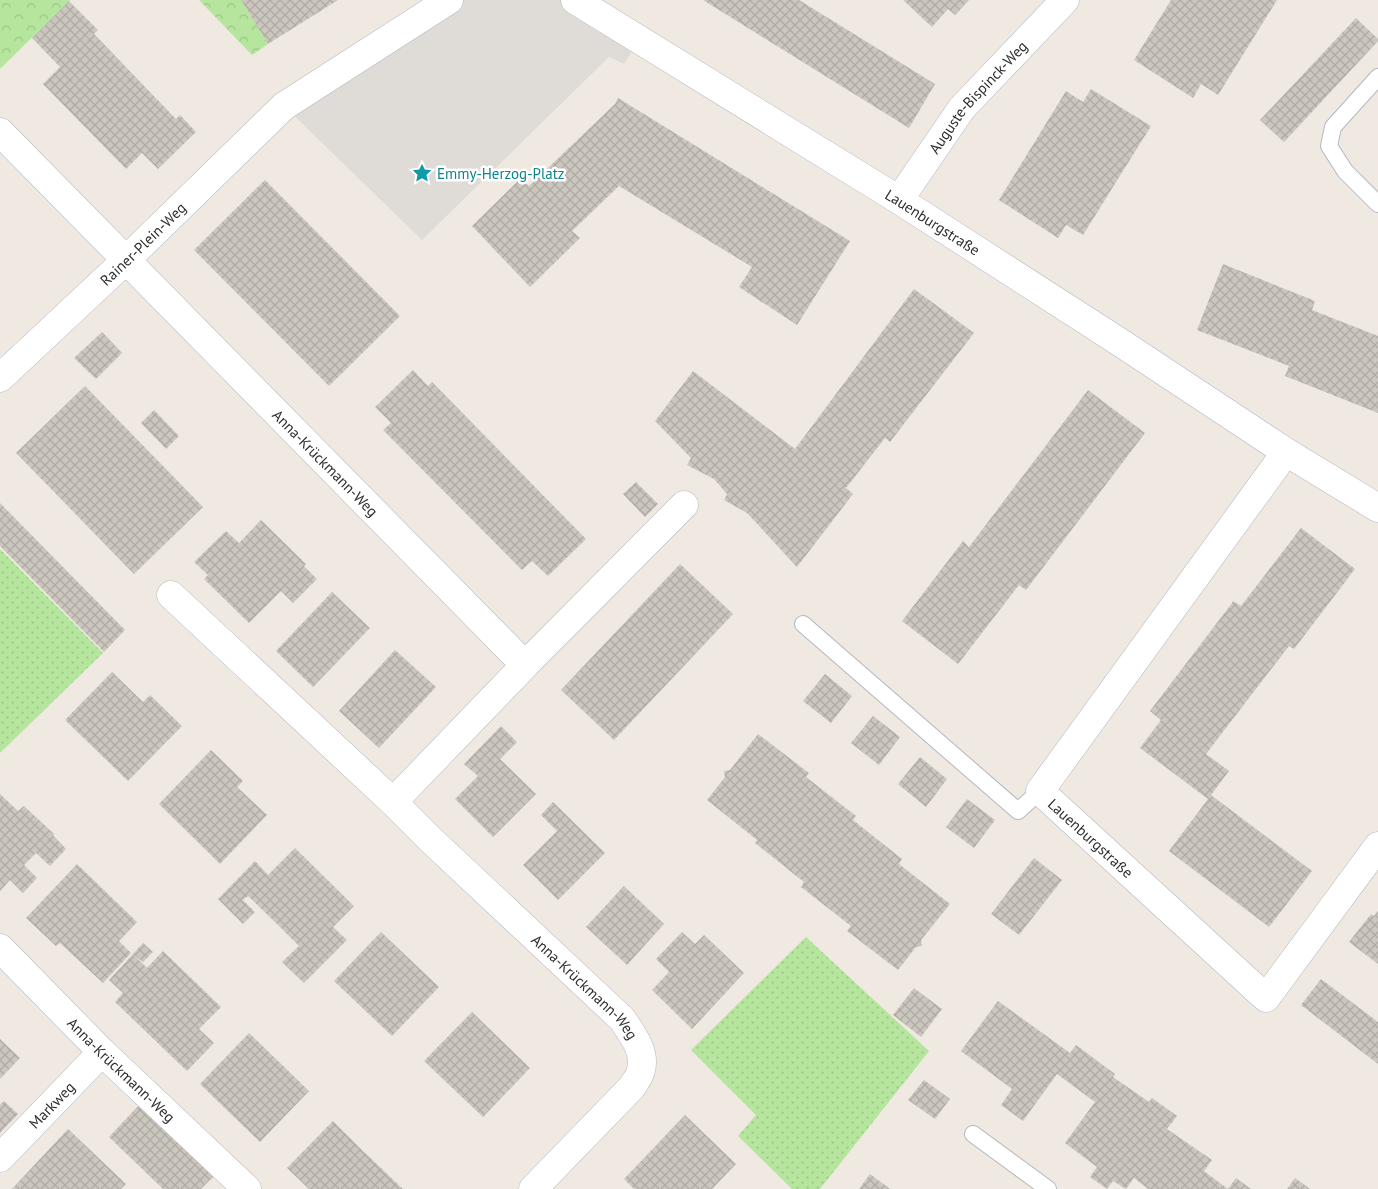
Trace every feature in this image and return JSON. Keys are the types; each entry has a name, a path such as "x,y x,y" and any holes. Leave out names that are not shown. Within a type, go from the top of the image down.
{"street":[{"name":"Rainer-Plein-Weg","path":"0,378 126,260 284,106 449,0"},
{"name":"Lauenburgstraße","path":"575,0 899,200 1286,452 1378,508"},
{"name":"Auguste-Bispinck-Weg","path":"899,200 962,108 1065,0"},
{"name":"Anna-Krückmann-Weg","path":"0,132 525,665"},
{"name":"Lauenburgstraße","path":"1286,452 1040,791 1266,998 1378,846"},
{"path":"393,802 525,665 684,505"},
{"name":"Anna-Krückmann-Weg","path":"171,595 622,1019 636,1040 642,1055 641,1070 632,1087 533,1189"},
{"name":"Anna-Krückmann-Weg","path":"0,948 102,1052 247,1189"},
{"name":"Markweg","path":"0,1158 102,1052"}],"lane":[{"path":"1378,76 1333,127 1329,146 1345,171 1378,204"},
{"path":"803,624 1018,811 1040,791"},
{"path":"973,1134 1048,1189"}],"green space":[{"path":"0,0 70,0 0,69"},
{"path":"199,0 241,0 268,44 252,55"},
{"path":"0,549 103,653 0,753"},
{"path":"806,937 929,1051 820,1189 792,1189 738,1136 756,1115 691,1050"}],"shaded area":[{"name":"Emmy-Herzog-Platz","path":"449,0 575,0 639,40 624,64 609,57 422,240 284,106"}],"building":[{"path":"241,0 338,0 268,44"},
{"path":"703,0 799,0 935,84 909,128"},
{"path":"903,0 969,0 955,15 948,9 932,27"},
{"path":"1171,0 1277,0 1218,95 1201,84 1193,98 1134,60"},
{"path":"69,1 98,30 94,34 176,119 180,115 196,132 158,169 142,153 126,169 43,84 60,67 32,38"},
{"path":"1356,18 1378,41 1284,142 1260,120"},
{"path":"1091,89 1151,126 1083,235 1066,225 1058,238 999,200 1066,91 1083,102"},
{"path":"618,98 850,241 797,325 739,287 752,267 619,186 572,231 580,238 530,287 472,226 521,178 529,186 615,104"},
{"path":"265,180 400,316 329,386 194,250"},
{"path":"1223,264 1315,301 1312,310 1378,336 1378,413 1285,376 1289,366 1197,330"},
{"path":"914,289 974,333 890,442 885,438 846,488 853,494 797,567 747,513 724,500 727,494 714,479 687,465 691,458 655,421 693,371 795,449"},
{"path":"102,332 122,353 96,379 74,358"},
{"path":"413,370 428,386 432,382 586,539 548,576 532,561 522,570 383,430 391,423 375,407"},
{"path":"85,386 203,507 134,574 16,453"},
{"path":"1088,390 1145,433 1026,590 1019,585 958,664 902,621 963,541 969,547"},
{"path":"154,410 179,436 166,449 141,423"},
{"path":"636,482 658,504 645,517 623,494"},
{"path":"0,503 125,630 104,652 0,546"},
{"path":"261,520 306,564 304,566 317,579 293,603 281,591 249,623 204,579 208,575 194,562 226,531 239,543"},
{"path":"1301,528 1355,569 1294,649 1289,646 1206,754 1229,771 1211,795 1312,871 1269,927 1169,851 1208,799 1140,748 1161,720 1150,711 1233,601 1241,606"},
{"path":"680,564 733,614 614,740 561,690"},
{"path":"332,592 370,628 313,687 276,651"},
{"path":"395,650 436,687 379,748 339,711"},
{"path":"112,672 143,702 150,695 182,726 128,781 65,720"},
{"path":"825,674 852,696 831,723 803,701"},
{"path":"873,716 900,737 879,765 851,743"},
{"path":"501,726 517,742 500,759 536,794 493,837 455,799 478,776 464,764"},
{"path":"758,734 809,773 806,777 856,816 853,820 902,859 899,864 950,904 921,940 922,946 916,947 898,970 847,931 851,926 801,887 804,882 755,843 757,840 707,800 725,777 724,771 730,770"},
{"path":"211,750 243,781 237,787 267,815 220,864 159,804"},
{"path":"920,757 947,779 926,807 898,784"},
{"path":"0,794 18,811 24,806 54,834 66,849 50,866 36,853 24,865 37,878 23,893 10,880 0,891"},
{"path":"967,799 995,820 974,848 946,827"},
{"path":"553,802 605,853 558,900 523,865 557,831 541,815"},
{"path":"295,848 354,906 333,927 347,940 304,983 282,962 299,946 277,924 248,896 243,900 255,912 243,924 218,899 255,861 268,875"},
{"path":"1034,858 1062,880 1019,935 991,914"},
{"path":"77,864 137,922 119,941 131,953 103,983 60,943 56,946 26,918"},
{"path":"624,886 664,924 627,965 586,927"},
{"path":"1378,911 1378,964 1349,942 1371,914 1374,916"},
{"path":"381,932 439,987 392,1036 334,981"},
{"path":"682,932 695,944 704,935 744,973 692,1029 652,990 669,972 656,959"},
{"path":"143,943 153,952 143,962 133,954"},
{"path":"163,951 221,1007 199,1029 214,1043 187,1071 115,1002 123,993 109,980 133,954 147,968"},
{"path":"1321,979 1378,1022 1378,1064 1301,1005"},
{"path":"914,988 942,1009 921,1037 893,1015"},
{"path":"998,1001 1070,1053 1076,1045 1115,1074 1113,1077 1149,1102 1152,1098 1177,1116 1167,1129 1212,1160 1204,1171 1228,1189 1148,1189 1134,1178 1126,1189 1113,1181 1107,1189 1090,1177 1097,1167 1065,1143 1095,1102 1057,1074 1023,1121 1001,1105 1012,1089 961,1051"},
{"path":"472,1012 530,1068 483,1117 424,1061"},
{"path":"249,1033 309,1091 260,1142 200,1084"},
{"path":"0,1039 20,1058 0,1079"},
{"path":"924,1080 950,1099 935,1119 908,1100"},
{"path":"4,1101 18,1114 0,1133 0,1105"},
{"path":"140,1104 214,1176 201,1189 163,1189 109,1137"},
{"path":"685,1115 736,1164 712,1189 634,1189 624,1179"},
{"path":"333,1121 403,1189 309,1189 287,1168"},
{"path":"68,1129 126,1184 121,1189 12,1189"},
{"path":"870,1174 890,1189 859,1189"},
{"path":"1236,1178 1251,1189 1228,1189"},
{"path":"1295,1178 1310,1189 1287,1189"}],"place":[{"name":"Emmy-Herzog-Platz","path":"422,173"}]}
